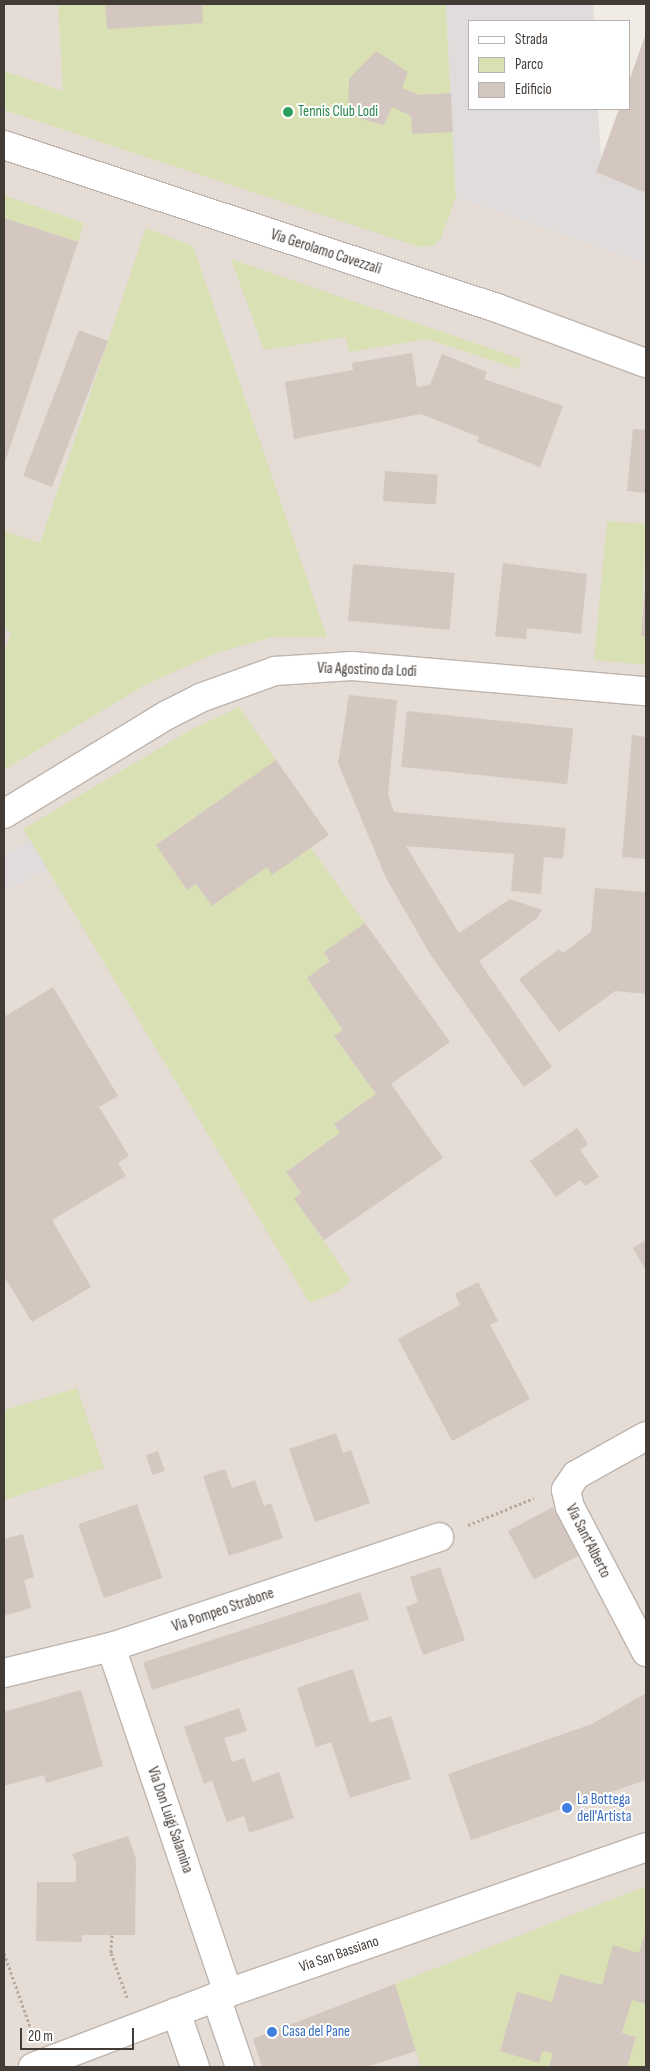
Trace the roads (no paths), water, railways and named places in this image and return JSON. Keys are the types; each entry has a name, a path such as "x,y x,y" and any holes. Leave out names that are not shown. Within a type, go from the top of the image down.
{"street":[{"name":"Via Gerolamo Cavezzali","path":"4,145 496,308 646,363"},
{"name":"Via Agostino da Lodi","path":"4,814 175,710 207,694 275,671 352,666 646,691"},
{"name":"Via Sant'Alberto","path":"646,1436 576,1475 566,1490 570,1507 646,1652"},
{"name":"Via Pompeo Strabone","path":"4,1673 112,1647 439,1537"},
{"name":"Via Don Luigi Salamina","path":"112,1647 222,1995 240,2067"},
{"name":"Via San Bassiano","path":"33,2067 222,1995 646,1846"},
{"path":"176,2012 195,2067"}],"place":[{"name":"Tennis Club Lodi","path":"288,112"},
{"name":"La Bottega dell'Artista","path":"567,1808"},
{"name":"Casa del Pane","path":"272,2032"}]}
